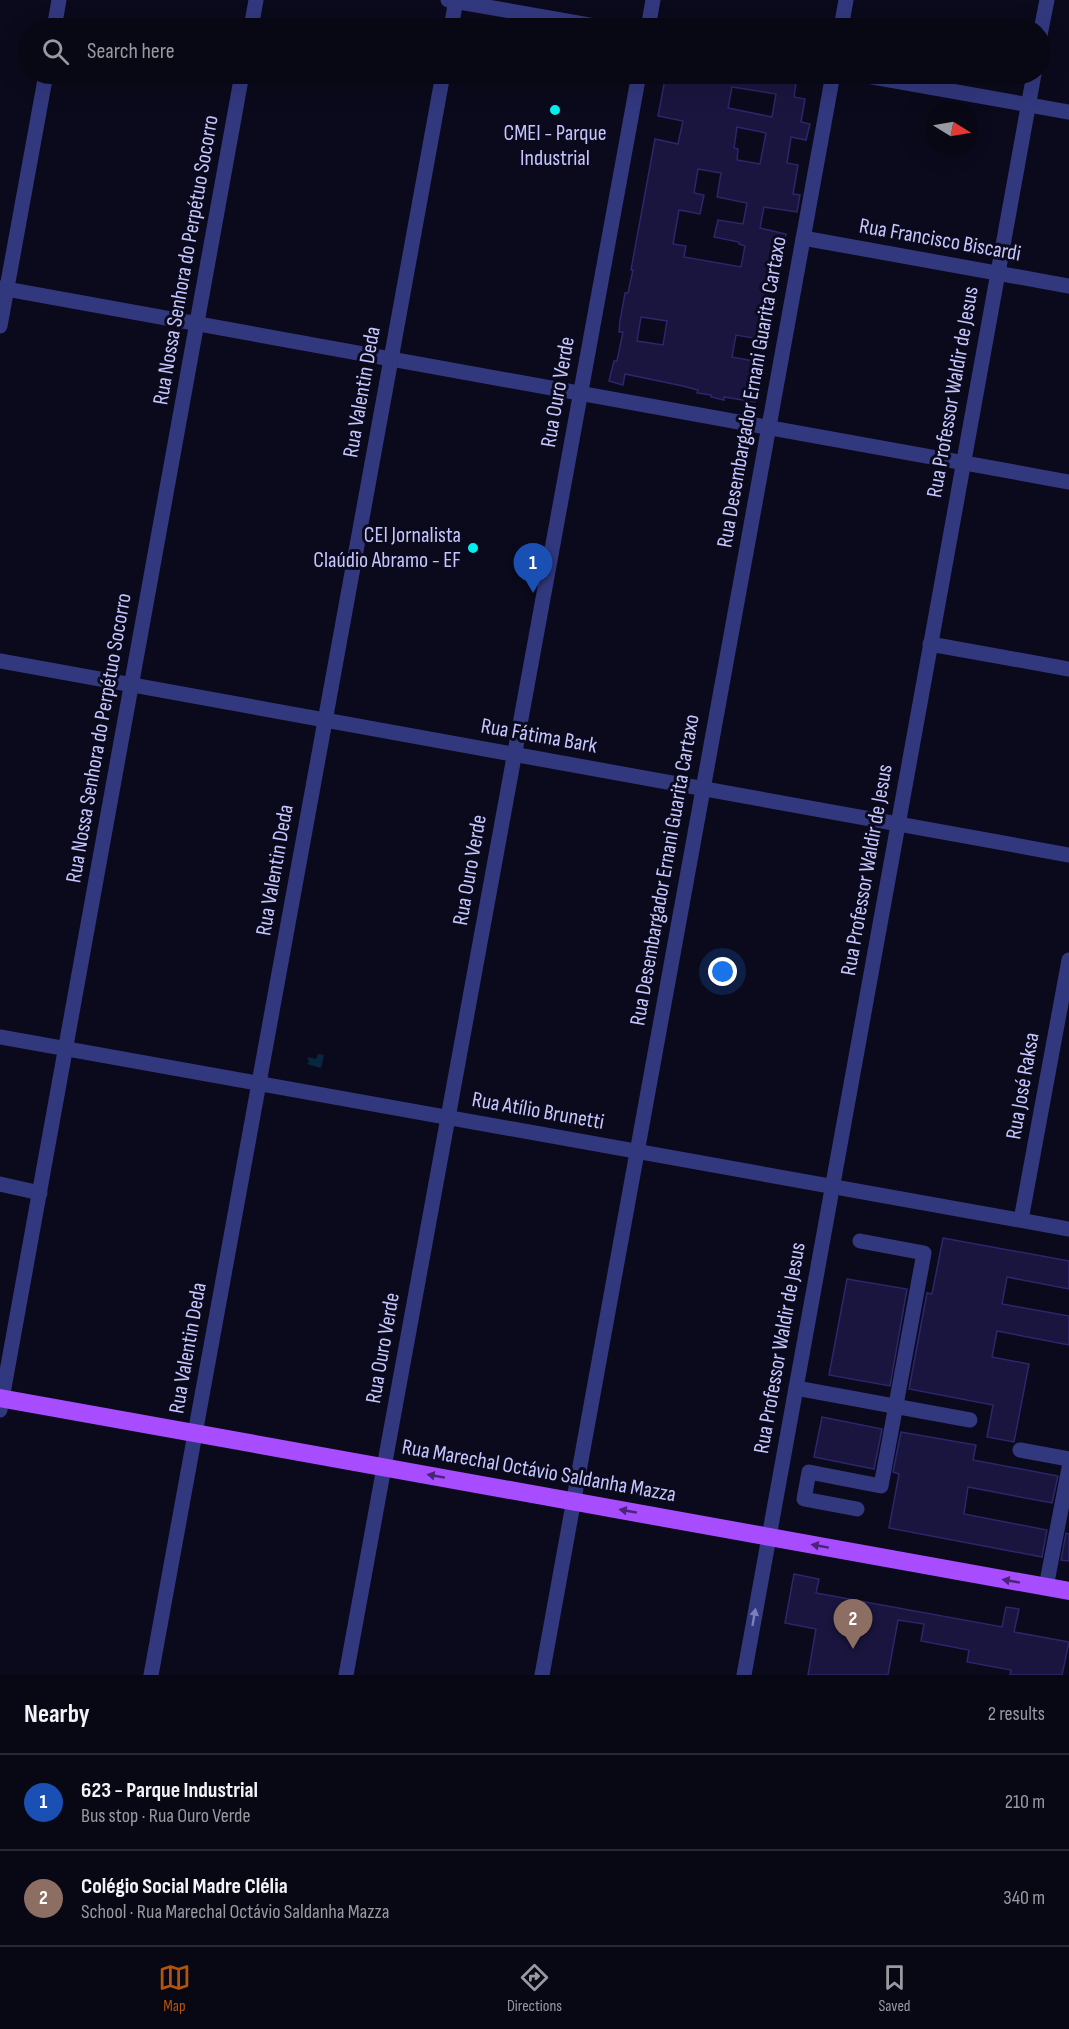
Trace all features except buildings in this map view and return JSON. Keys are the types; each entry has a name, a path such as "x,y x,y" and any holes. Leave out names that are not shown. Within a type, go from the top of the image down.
{"main road":[{"name":"Rua Marechal Octávio Saldanha Mazza","path":"1,1402 196,1433 1069,1591"}],"street":[{"path":"56,18 59,0"},
{"path":"253,18 256,0"},
{"path":"452,18 453,0 551,18"},
{"path":"650,18 653,0"},
{"path":"843,18 846,0"},
{"path":"1044,18 1047,0"},
{"path":"0,326 3,288 44,84"},
{"name":"Rua Nossa Senhora do Perpétuo Socorro","path":"1,1402 241,84"},
{"name":"Rua Valentin Deda","path":"152,1675 441,84"},
{"name":"Rua Ouro Verde","path":"346,1675 637,84"},
{"name":"Rua Desembargador Ernani Guarita Cartaxo","path":"542,1675 831,84"},
{"path":"911,84 1069,112"},
{"name":"Rua Professor Waldir de Jesus","path":"744,1675 1032,84"},
{"name":"Rua Francisco Biscardi","path":"803,238 1069,286"},
{"path":"3,288 1069,482"},
{"path":"930,644 1069,669"},
{"name":"Rua Fátima Bark","path":"0,661 1069,855"},
{"name":"Rua José Raksa","path":"1021,1220 1069,960"},
{"name":"Rua Atílio Brunetti","path":"0,1037 1069,1229"},
{"path":"0,1184 39,1193"},
{"path":"858,1509 804,1499 809,1472 881,1486 924,1253 860,1241"},
{"path":"796,1388 970,1420"},
{"path":"1020,1450 1069,1459"},
{"path":"1046,1587 1065,1512 1069,1468"}],"water":[{"path":"318,1054 324,1055 321,1068 307,1064 309,1061 307,1057 316,1059"}],"place":[{"name":"CMEI - Parque Industrial","path":"555,110"},
{"name":"CEI Jornalista Claúdio Abramo - EF","path":"473,548"},
{"name":"623 - Parque Industrial","path":"533,593"},
{"name":"Colégio Social Madre Clélia","path":"853,1649"}]}
